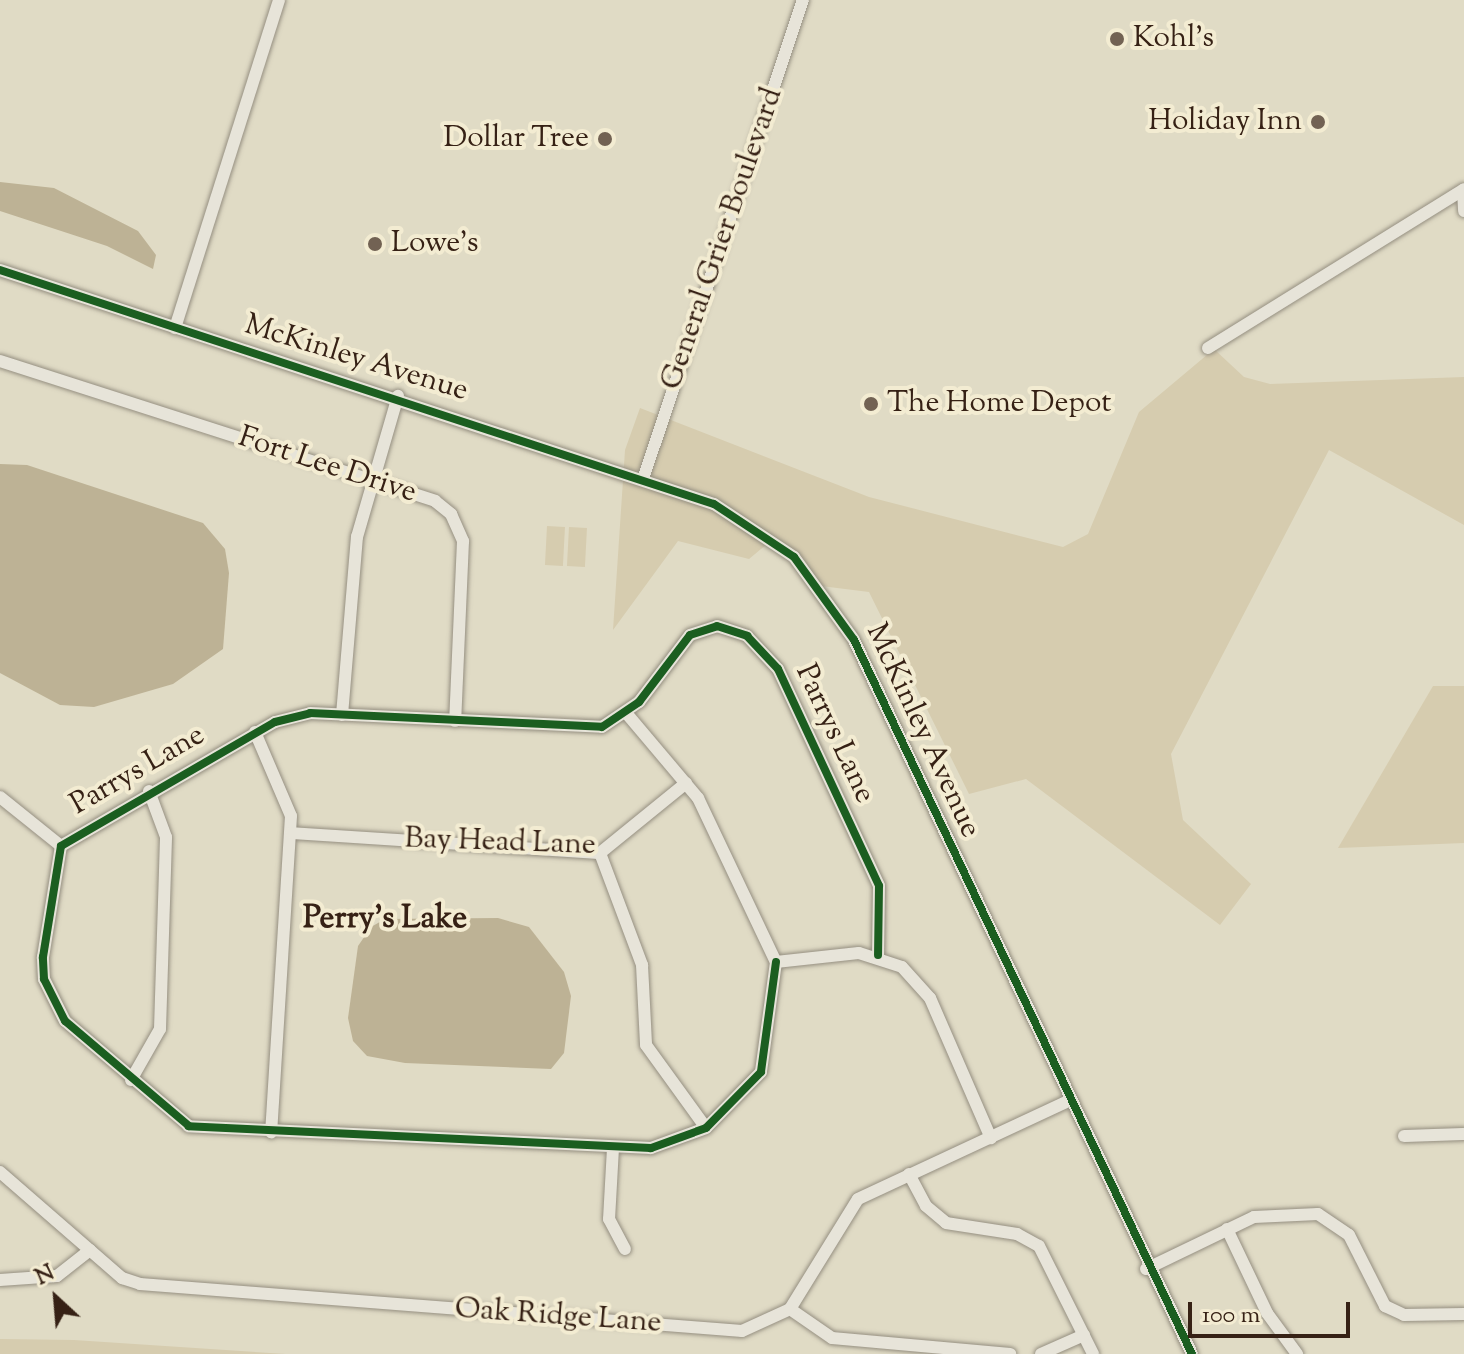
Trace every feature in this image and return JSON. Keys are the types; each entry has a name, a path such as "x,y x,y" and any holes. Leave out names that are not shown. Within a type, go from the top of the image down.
{"street":[{"path":"175,328 279,0"},
{"name":"General Grier Boulevard","path":"643,479 803,0"},
{"path":"1464,190 1464,211"},
{"path":"1208,348 1464,190"},
{"name":"McKinley Avenue","path":"0,270 175,328 398,396 643,479 748,520 828,597 1146,1269 1192,1354"},
{"name":"Fort Lee Drive","path":"0,361 435,501 460,531 455,721"},
{"path":"342,715 353,561 398,396"},
{"name":"Parrys Lane","path":"776,962 761,1072 706,1128 667,1147 613,1148 189,1126 65,1021 44,979 50,879 61,846 149,791 255,732 291,715 602,727 627,714 680,645 703,629 733,629 765,650 879,886 878,955"},
{"path":"627,714 686,783 776,962 878,955 902,967 930,998 991,1138"},
{"path":"255,732 286,794 291,833 271,1132"},
{"name":"Bay Head Lane","path":"291,833 600,853 686,783"},
{"path":"131,1080 160,1029 166,837 149,791"},
{"path":"0,797 61,846"},
{"path":"600,853 642,965 646,1045 706,1128"},
{"path":"1010,1354 832,1338 790,1309 845,1212 909,1174 1068,1101"},
{"path":"1404,1136 1464,1134"},
{"path":"613,1148 609,1219 625,1249"},
{"name":"Oak Ridge Lane","path":"0,1172 122,1278 165,1289 742,1331 790,1309"},
{"path":"909,1174 926,1206 946,1223 1017,1234 1039,1246 1093,1354"},
{"path":"1146,1269 1227,1229 1263,1216 1318,1214 1349,1235 1385,1306 1404,1315 1464,1314"},
{"path":"1227,1229 1267,1313 1297,1354"},
{"path":"0,1280 57,1276 90,1250"},
{"path":"1041,1354 1084,1335"}],"shaded area":[{"path":"0,182 54,188 138,231 156,255 153,269 107,246 0,211"},
{"path":"1214,349 1244,377 1270,384 1464,377 1464,525 1329,450 1171,754 1183,820 1251,884 1220,925 1026,779 969,794 869,592 821,586 772,540 749,559 678,541 613,630 625,450 640,408 869,497 1063,547 1088,534 1139,412"},
{"path":"0,464 27,465 203,523 225,549 229,573 223,649 173,684 94,707 60,705 0,673"},
{"path":"547,526 565,527 563,566 545,565"},
{"path":"569,527 587,528 585,567 567,566"},
{"path":"1433,686 1464,686 1464,843 1338,848"},
{"path":"498,918 529,927 564,972 571,996 564,1053 551,1069 405,1063 367,1056 353,1041 348,1018 358,946 371,927 385,919"},
{"path":"0,1339 74,1340 286,1354 0,1354"}],"cycle path":[{"path":"0,270 714,504 794,557 854,640 1192,1354"},
{"path":"776,962 761,1072 706,1128 651,1148 189,1126 65,1021 44,979 43,957 61,846 275,722 310,713 602,727 639,702 690,635 717,626 747,636 778,669 879,886 878,955"}],"place":[{"name":"Kohl's","path":"1117,39"},
{"name":"Holiday Inn","path":"1318,122"},
{"name":"Dollar Tree","path":"605,139"},
{"name":"Lowe's","path":"375,244"},
{"name":"The Home Depot","path":"871,404"}],"district":[{"name":"Perry's Lake","path":"385,919"}]}
